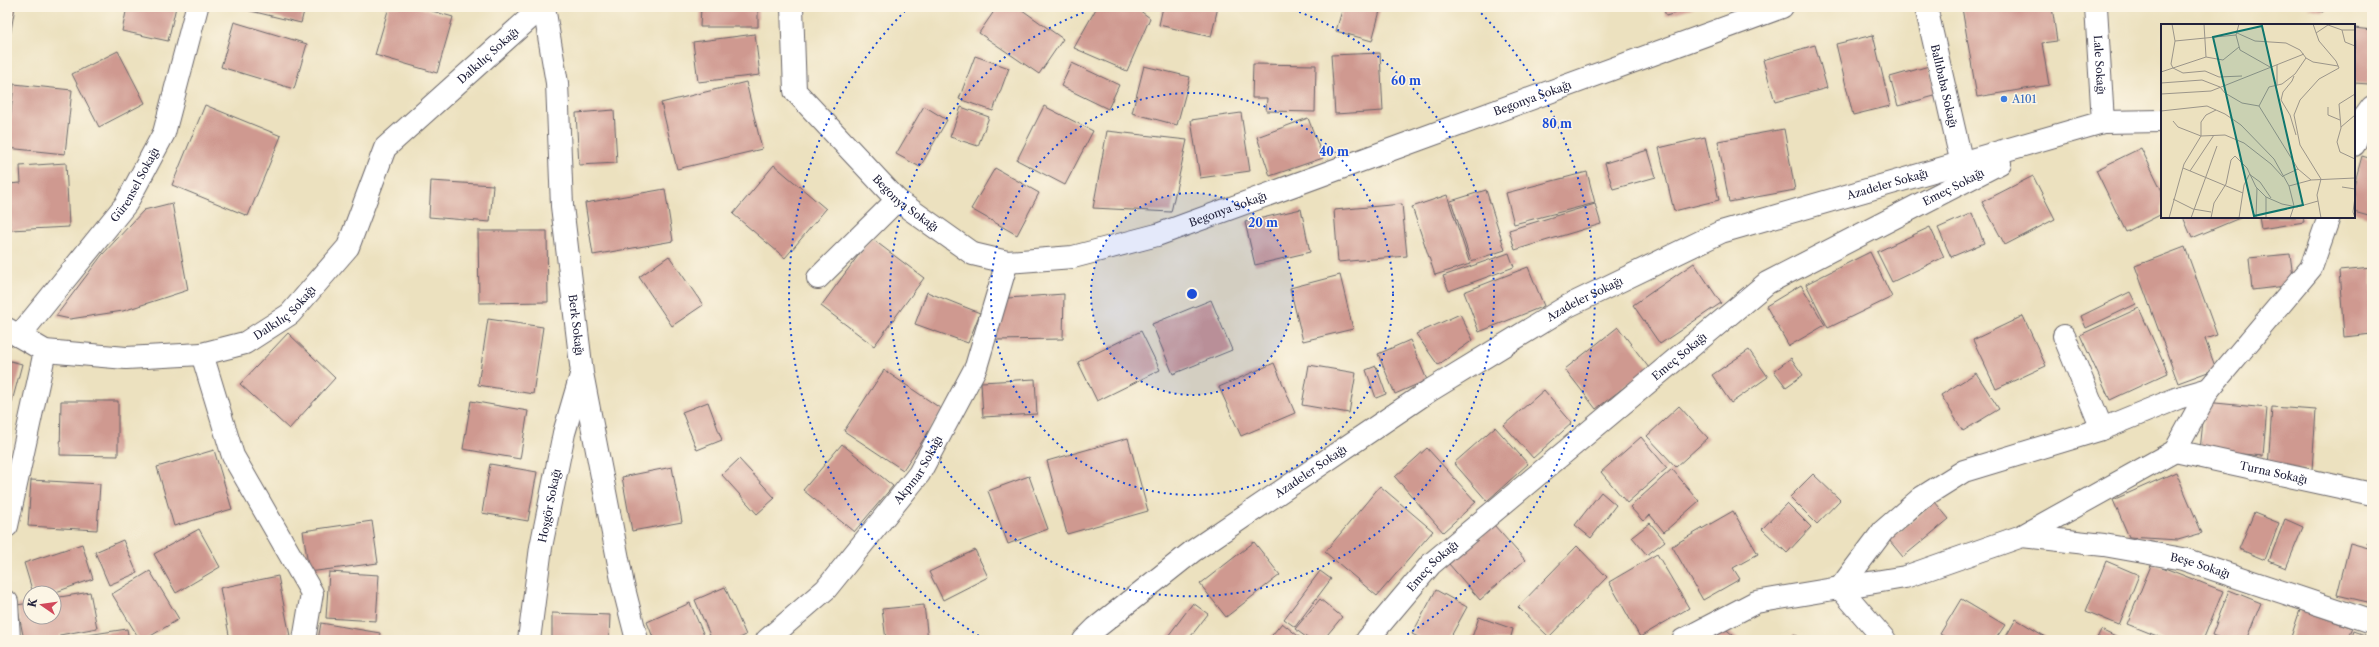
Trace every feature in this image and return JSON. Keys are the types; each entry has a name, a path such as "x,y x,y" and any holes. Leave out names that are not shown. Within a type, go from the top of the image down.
{"street":[{"name":"Gürensel Sokağı","path":"13,332 126,204 164,133 197,7"},
{"name":"Dalkılıç Sokağı","path":"45,351 126,358 202,354 245,343 290,314 348,247 385,148 543,7"},
{"name":"Berk Sokağı","path":"543,7 557,83 562,206 582,373 623,585 637,640"},
{"name":"Begonya Sokağı","path":"792,7 795,91 896,200 973,254 1007,262 1073,257 1157,235 1782,7"},
{"name":"Ballıbaba Sokağı","path":"1926,7 1962,164"},
{"name":"Lale Sokağı","path":"2096,7 2103,122"},
{"path":"2355,143 2365,117"},
{"name":"Azadeler Sokağı","path":"1084,640 1096,628 1193,551 1429,391 1568,306 1721,232 2042,141 2103,122 2161,121"},
{"name":"Emeç Sokağı","path":"1367,640 1431,564 1767,283 2042,141"},
{"path":"818,278 896,200"},
{"path":"1684,640 1756,602 1905,577 2022,536 2175,450 2209,389 2311,268 2329,218"},
{"name":"Akpınar Sokağı","path":"768,640 826,589 920,474 976,367 1007,262"},
{"path":"7,526 45,351 13,332"},
{"path":"2064,336 2102,429"},
{"path":"202,354 232,456 312,593 304,640"},
{"name":"Hoşgör Sokağı","path":"529,640 542,539 564,433 582,373"},
{"path":"1840,588 1883,531 1921,498 1964,471 2102,429 2178,398 2209,389"},
{"name":"Turna Sokağı","path":"2175,450 2372,494"},
{"name":"Beşe Sokağı","path":"2022,536 2104,545 2183,558 2372,622"},
{"path":"1840,588 1885,640"},
{"path":"7,602 9,640"}],"building":[{"path":"7,7 15,7 8,48 7,47"},
{"path":"127,7 176,7 168,41 122,31"},
{"path":"234,7 305,7 301,23"},
{"path":"389,7 418,7 453,17 437,73 375,55"},
{"path":"701,7 758,7 758,27 700,27"},
{"path":"997,7 1018,7 1063,39 1039,74 979,33"},
{"path":"1097,7 1135,7 1150,18 1127,71 1074,48"},
{"path":"1163,7 1218,7 1211,37 1159,25"},
{"path":"1343,7 1381,7 1372,41 1336,31"},
{"path":"1663,7 1695,7 1666,16"},
{"path":"2052,7 2057,41 2042,43 2049,85 1977,97 1962,8"},
{"path":"2307,7 2324,7 2323,12"},
{"path":"234,22 307,44 294,89 221,67"},
{"path":"2355,28 2372,30 2369,84 2355,83"},
{"path":"755,34 760,75 698,82 693,42"},
{"path":"1873,35 1890,106 1853,115 1836,44"},
{"path":"1815,45 1827,88 1775,102 1763,60"},
{"path":"118,51 145,103 99,127 72,74"},
{"path":"1380,53 1383,111 1335,114 1331,55"},
{"path":"975,56 1009,68 993,111 959,99"},
{"path":"1072,63 1119,85 1108,109 1061,86"},
{"path":"1253,64 1316,65 1315,112 1266,111 1267,98 1252,98"},
{"path":"1144,66 1190,77 1177,125 1132,113"},
{"path":"1929,66 1938,95 1898,106 1890,77"},
{"path":"746,82 762,149 677,169 661,103"},
{"path":"14,84 72,90 65,154 7,148"},
{"path":"205,105 281,136 248,216 172,185"},
{"path":"924,106 947,120 920,167 896,154"},
{"path":"1044,106 1093,131 1065,185 1017,160"},
{"path":"961,107 989,117 978,146 950,137"},
{"path":"614,110 617,163 579,165 576,113"},
{"path":"1241,113 1250,171 1200,178 1191,120"},
{"path":"1308,118 1323,158 1270,176 1257,137"},
{"path":"1784,129 1795,190 1729,202 1718,141"},
{"path":"1107,131 1187,140 1171,212 1093,208"},
{"path":"1705,137 1719,200 1674,211 1659,148"},
{"path":"2141,148 2161,189 2161,214 2126,232 2096,170"},
{"path":"1648,150 1656,177 1613,189 1605,163"},
{"path":"2362,156 2372,159 2372,217 2355,212 2355,181"},
{"path":"66,163 69,227 10,230 8,184 21,183 20,166"},
{"path":"774,165 826,209 785,258 733,214"},
{"path":"995,168 1039,193 1017,235 971,209"},
{"path":"1587,172 1595,203 1514,224 1506,193"},
{"path":"2033,176 2055,219 2005,245 1982,202"},
{"path":"431,181 493,185 490,222 429,217"},
{"path":"665,189 673,241 593,255 585,203"},
{"path":"1486,190 1505,250 1471,261 1451,201"},
{"path":"1447,195 1470,264 1435,275 1412,207"},
{"path":"172,203 188,290 123,311 70,319 56,316 102,255 144,210"},
{"path":"1402,204 1407,256 1338,262 1334,210"},
{"path":"1595,204 1601,224 1515,250 1509,230"},
{"path":"1301,209 1310,252 1255,265 1245,222"},
{"path":"1972,213 1984,243 1951,257 1938,228"},
{"path":"2183,218 2240,218 2192,238"},
{"path":"2259,218 2303,218 2304,222 2261,229"},
{"path":"1930,227 1944,257 1892,282 1877,252"},
{"path":"478,231 547,231 548,302 479,303"},
{"path":"871,238 924,278 874,346 821,306"},
{"path":"2185,247 2217,335 2205,339 2216,369 2178,383 2135,266"},
{"path":"1870,252 1892,297 1828,328 1806,284"},
{"path":"1509,253 1514,267 1449,291 1443,276"},
{"path":"2290,254 2294,285 2252,290 2249,258"},
{"path":"669,256 703,305 672,326 639,277"},
{"path":"1694,263 1721,303 1660,344 1633,305"},
{"path":"1528,267 1544,306 1479,332 1464,292"},
{"path":"2372,268 2372,334 2344,337 2339,271"},
{"path":"1340,275 1353,329 1303,341 1290,288"},
{"path":"1801,285 1825,325 1789,346 1766,306"},
{"path":"927,292 980,313 968,343 915,324"},
{"path":"2130,292 2136,304 2086,328 2081,316"},
{"path":"1064,294 1063,339 994,340 1008,298"},
{"path":"1211,300 1232,350 1173,374 1152,324"},
{"path":"2139,308 2168,373 2110,400 2080,335"},
{"path":"1460,314 1473,340 1438,365 1416,334"},
{"path":"2023,316 2046,366 1996,389 1973,340"},
{"path":"488,319 543,327 533,394 478,385"},
{"path":"1618,327 1649,368 1596,409 1565,369"},
{"path":"1141,331 1160,370 1097,401 1078,362"},
{"path":"288,333 335,378 289,429 240,384"},
{"path":"1410,340 1427,380 1395,394 1378,354"},
{"path":"1749,350 1768,377 1731,403 1712,375"},
{"path":"1791,358 1803,375 1786,387 1774,371"},
{"path":"7,360 22,364 9,413 7,413"},
{"path":"1274,363 1295,413 1241,436 1219,387"},
{"path":"1309,365 1356,373 1349,413 1302,405"},
{"path":"1376,366 1386,394 1376,398 1366,370"},
{"path":"884,370 943,410 903,470 844,431"},
{"path":"1976,373 1999,409 1963,431 1941,395"},
{"path":"1035,379 1037,414 983,417 981,382"},
{"path":"1544,390 1572,423 1533,458 1504,425"},
{"path":"61,401 118,401 118,456 60,455"},
{"path":"471,401 528,411 520,459 463,449"},
{"path":"708,402 722,440 697,450 682,412"},
{"path":"2205,402 2267,408 2263,456 2200,450"},
{"path":"1679,406 1708,438 1676,467 1647,436"},
{"path":"2272,407 2316,410 2312,470 2268,468"},
{"path":"1495,427 1528,464 1487,501 1454,463"},
{"path":"1641,437 1667,468 1627,503 1601,472"},
{"path":"1128,438 1148,511 1067,534 1047,461"},
{"path":"842,444 893,486 854,532 803,490"},
{"path":"1427,448 1476,502 1443,532 1395,477"},
{"path":"214,450 232,509 174,526 157,467"},
{"path":"739,459 775,498 757,514 722,475"},
{"path":"490,464 537,472 528,521 482,513"},
{"path":"672,467 682,522 632,531 622,477"},
{"path":"1672,469 1699,501 1664,532 1650,515 1643,521 1630,507"},
{"path":"2176,472 2202,533 2178,540 2129,537 2113,500"},
{"path":"1813,474 1840,500 1817,524 1790,497"},
{"path":"1029,476 1048,529 1008,544 988,491"},
{"path":"31,480 100,484 97,530 28,526"},
{"path":"1380,486 1433,531 1377,596 1325,552"},
{"path":"1601,492 1616,505 1591,538 1575,525"},
{"path":"1935,502 1949,519 1903,557 1889,540"},
{"path":"1787,503 1811,527 1787,553 1762,529"},
{"path":"1733,511 1758,554 1733,568 1740,579 1703,600 1672,546"},
{"path":"2254,513 2279,523 2265,560 2239,549"},
{"path":"2285,519 2303,527 2286,568 2269,561"},
{"path":"372,521 378,563 309,572 303,531"},
{"path":"1650,523 1665,541 1647,555 1632,537"},
{"path":"1494,525 1525,560 1480,600 1449,564"},
{"path":"2372,526 2372,545 2367,543"},
{"path":"199,529 220,567 176,593 154,554"},
{"path":"123,540 137,573 109,585 95,552"},
{"path":"1254,542 1280,575 1226,617 1200,584"},
{"path":"2350,543 2372,549 2372,603 2337,595"},
{"path":"82,544 93,579 62,590 62,585 31,585 24,563"},
{"path":"1577,546 1607,577 1549,637 1518,607"},
{"path":"975,550 988,577 943,600 929,572"},
{"path":"1657,554 1689,608 1640,637 1609,582"},
{"path":"2106,561 2139,575 2119,625 2086,611"},
{"path":"2152,563 2223,591 2203,640 2167,640 2127,624"},
{"path":"150,571 179,619 144,640 140,640 112,594"},
{"path":"1320,571 1331,579 1295,627 1284,619"},
{"path":"329,572 379,575 376,621 326,618"},
{"path":"278,576 290,636 268,640 230,640 220,588"},
{"path":"725,587 746,635 736,640 712,640 695,600"},
{"path":"1436,590 1467,607 1449,640 1424,640 1412,634"},
{"path":"2229,590 2261,603 2246,640 2225,640 2212,635"},
{"path":"90,592 97,628 60,635 61,640 24,640 17,605 22,604 22,625 62,625 62,597"},
{"path":"1320,599 1342,617 1323,640 1310,640 1295,629"},
{"path":"1961,599 2005,625 1995,640 1950,640 1940,634"},
{"path":"690,603 706,640 654,640 647,622"},
{"path":"1193,603 1208,614 1188,640 1165,640"},
{"path":"924,605 928,640 886,640 882,609"},
{"path":"2300,610 2353,628 2348,640 2290,640"},
{"path":"552,613 610,615 609,640 552,640"},
{"path":"1479,617 1513,629 1510,640 1471,640"},
{"path":"2016,619 2051,640 2004,640"},
{"path":"321,623 380,633 379,640 318,640"},
{"path":"1282,623 1303,640 1268,640"},
{"path":"1723,627 1739,640 1713,640"},
{"path":"127,629 129,640 75,640 74,637"},
{"path":"2101,630 2122,640 2096,640"},
{"path":"2354,631 2365,635 2363,640 2351,640"},
{"path":"1794,634 1804,640 1791,640"},
{"path":"2367,634 2372,636 2372,640 2365,640"}],"place":[{"name":"A101","path":"2004,99"}]}
